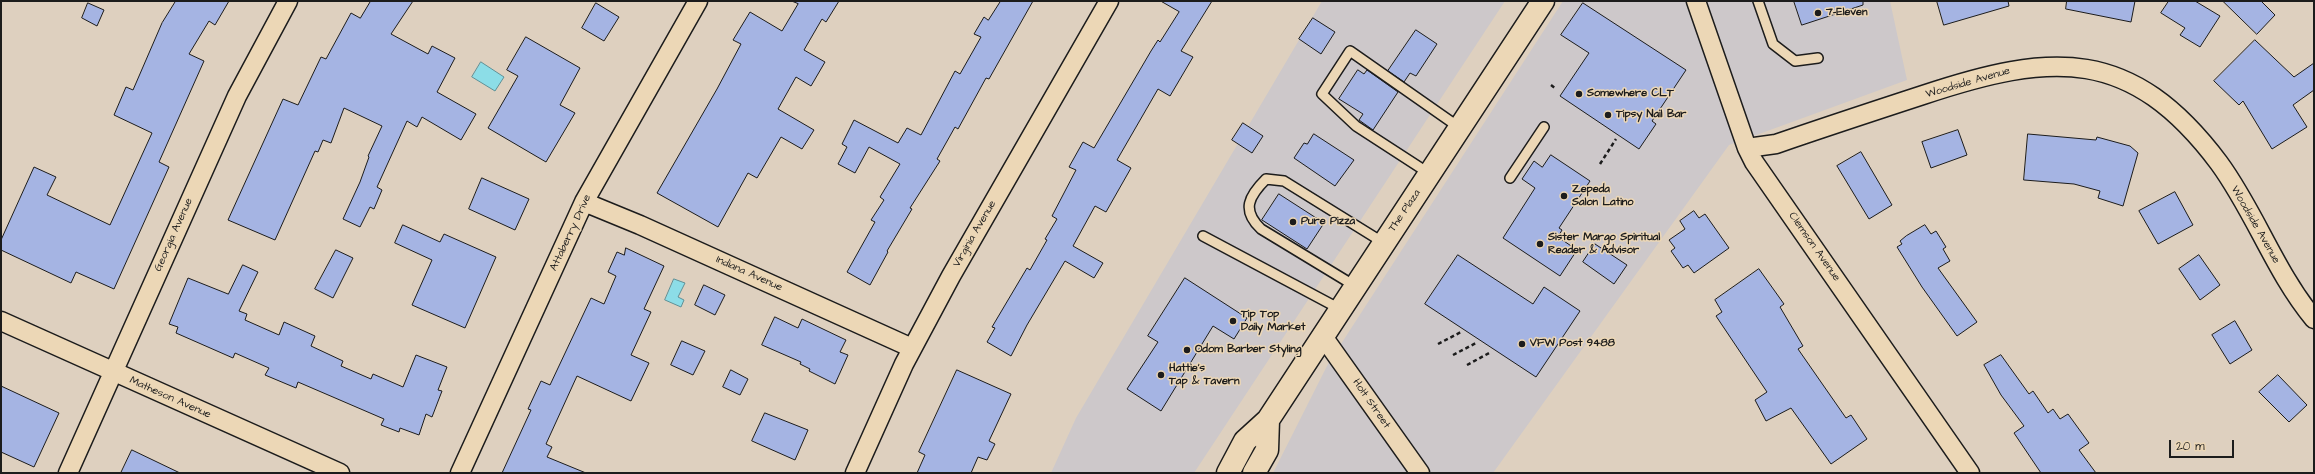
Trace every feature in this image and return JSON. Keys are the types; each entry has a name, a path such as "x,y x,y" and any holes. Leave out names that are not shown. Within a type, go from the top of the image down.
{"main road":[{"name":"The Plaza","path":"1228,473 1245,441 1268,420 1543,1"},
{"path":"1254,473 1267,450 1268,420"}],"street":[{"name":"Georgia Avenue","path":"68,473 237,96 288,1"},
{"name":"Attaberry Drive","path":"460,473 584,202 698,1"},
{"name":"Virginia Avenue","path":"854,473 912,348 951,276 1109,1"},
{"name":"Clemson Avenue","path":"1696,1 1747,148 1754,162 1970,473"},
{"name":"Woodside Avenue","path":"1747,148 1776,144 1990,74 2052,66 2085,68 2101,72 2132,83 2147,91 2174,112 2198,137 2220,165 2292,289 2314,319"},
{"name":"Indiana Avenue","path":"584,202 640,225 912,348"},
{"name":"Matheson Avenue","path":"1,321 340,473"},
{"name":"Holt Street","path":"1322,336 1420,473"}],"lane":[{"path":"1758,1 1773,44 1795,61 1818,58"},
{"path":"1430,174 1356,126 1322,94 1350,51 1460,128"},
{"path":"1510,178 1544,127"},
{"path":"1355,286 1261,229 1253,222 1249,211 1252,193 1266,179 1284,181 1384,243"},
{"path":"1203,236 1340,309"}],"path":[{"path":"1551,85 1555,88"},
{"path":"1600,164 1616,139"},
{"path":"1438,344 1461,332"},
{"path":"1452,355 1476,343"},
{"path":"1466,365 1491,352"}],"shaded area":[{"path":"1322,1 1505,1 1194,473 1051,473 1076,418"},
{"path":"1563,1 1890,1 1907,80 1729,145 1493,473 1273,473 1328,364"}],"water":[{"path":"481,62 504,77 495,91 472,77"},
{"path":"674,279 685,283 678,297 684,300 681,307 665,300"}],"building":[{"path":"176,1 229,1 215,25 209,21 189,54 204,61 159,162 169,167 114,289 76,272 71,283 1,250 1,240 34,167 56,177 47,195 110,225 152,133 114,115 126,87 133,90 162,23"},
{"path":"371,1 413,1 391,34 428,54 432,46 455,58 437,92 476,114 461,140 422,117 417,127 407,121 377,187 382,190 374,209 370,207 360,227 343,219 360,182 369,157 368,156 382,126 344,108 331,143 323,140 318,152 315,151 275,240 228,220 283,99 298,105 321,57 326,59 351,13 360,18"},
{"path":"792,1 839,1 826,22 822,19 804,50 825,62 811,86 796,77 778,109 814,130 802,149 781,137 757,178 748,173 718,227 657,193 741,44 733,40 750,12 782,31 798,4"},
{"path":"1001,1 1033,1 989,79 986,78 958,129 955,127 937,159 940,161 910,208 912,209 887,251 888,252 870,285 847,272 875,222 871,220 884,200 880,197 900,164 869,147 855,173 838,164 847,147 842,144 854,120 898,143 907,128 921,135 955,71 960,74 981,37 974,34 984,17 988,20"},
{"path":"1161,1 1212,1 1181,51 1193,57 1170,96 1158,89 1117,160 1131,168 1106,212 1095,206 1073,246 1103,263 1094,278 1065,261 1027,325 1011,356 987,342 995,328 992,327 1027,268 1030,270 1047,240 1045,239 1057,219 1052,216 1076,170 1069,167 1083,142 1094,148 1151,51 1158,40 1160,42 1179,12"},
{"name":"7-Eleven","path":"1794,1 1863,1 1863,5 1802,25"},
{"path":"1937,1 2008,1 2009,6 1944,25"},
{"path":"2067,1 2135,1 2131,22 2066,9"},
{"path":"2169,1 2195,1 2220,16 2200,47 2180,35 2185,28 2161,13"},
{"path":"2223,1 2261,1 2275,15 2257,34"},
{"path":"88,3 104,10 97,26 82,18"},
{"path":"596,3 619,17 604,41 582,28"},
{"path":"1583,3 1686,70 1652,121 1656,124 1639,149 1560,96 1589,53 1561,35"},
{"path":"1313,18 1335,32 1321,54 1299,39"},
{"path":"1416,30 1437,44 1416,76 1410,73 1404,82 1388,71"},
{"path":"526,37 580,68 560,105 575,113 546,162 488,128 518,76 507,70"},
{"path":"2255,40 2294,77 2314,63 2314,90 2293,105 2307,127 2272,149 2243,101 2239,105 2214,81"},
{"path":"1358,70 1364,74 1367,70 1398,92 1373,130 1359,120 1363,114 1339,99"},
{"path":"1243,123 1263,136 1252,153 1232,140"},
{"path":"1958,130 1967,155 1931,168 1922,142"},
{"path":"1314,134 1354,160 1335,186 1294,158 1304,143 1307,144"},
{"path":"2028,134 2096,140 2097,137 2130,146 2138,153 2123,206 2098,198 2100,191 2074,184 2024,180"},
{"path":"1861,152 1892,205 1869,219 1837,166"},
{"path":"1551,155 1590,181 1559,228 1562,230 1558,237 1577,250 1560,276 1503,238 1535,188 1522,179 1534,161 1542,167"},
{"path":"482,178 529,199 515,230 469,209"},
{"path":"2175,192 2193,225 2158,244 2139,211"},
{"name":"Pure Pizza","path":"1279,194 1324,223 1307,249 1262,220"},
{"path":"1694,211 1699,218 1705,214 1729,248 1694,273 1688,265 1683,268 1671,251 1675,248 1669,240 1685,229 1680,221"},
{"path":"403,225 440,242 444,234 496,257 465,328 412,305 432,260 395,243"},
{"path":"1925,225 1931,234 1936,231 1946,247 1943,249 1950,261 1938,268 1977,322 1957,336 1922,287 1897,247 1902,244 1900,241 1906,236"},
{"path":"1595,244 1627,265 1614,284 1583,262"},
{"path":"626,248 664,266 644,309 651,312 631,355 649,363 631,401 577,376 546,444 552,447 547,457 586,473 502,473 531,410 528,409 541,381 550,385 591,298 604,304 616,276 608,272 617,252 624,255"},
{"path":"336,250 353,258 333,298 315,289"},
{"name":"VFW Post 9488","path":"1458,255 1533,304 1544,287 1580,311 1536,377 1425,304"},
{"path":"2199,255 2220,285 2200,300 2179,269"},
{"path":"243,265 258,272 239,311 247,314 245,320 279,335 284,322 315,336 311,346 343,361 341,366 371,379 373,374 403,387 416,355 447,367 438,390 442,391 432,417 426,414 419,435 400,428 399,432 381,425 384,419 298,382 296,388 265,375 269,368 235,353 233,358 176,333 178,327 169,324 188,278 228,294"},
{"path":"1759,269 1784,304 1780,307 1803,346 1798,349 1846,418 1851,415 1867,439 1831,464 1791,408 1766,421 1755,400 1767,392 1716,316 1722,312 1715,300"},
{"path":"1185,278 1247,318 1234,339 1213,326 1161,411 1127,389 1158,342 1148,336"},
{"path":"704,285 725,295 715,315 695,305"},
{"path":"775,317 798,328 802,319 846,340 840,352 848,355 835,384 809,371 810,369 800,364 801,362 762,345"},
{"path":"2235,321 2252,350 2230,364 2212,335"},
{"path":"682,341 705,351 693,375 671,365"},
{"path":"2001,355 2029,394 2033,391 2048,413 2053,409 2060,419 2068,414 2089,443 2079,450 2096,473 2041,473 2014,433 2024,426 2001,395 1984,365"},
{"path":"731,370 748,379 740,395 723,387"},
{"path":"957,370 1011,394 989,441 995,444 987,460 978,457 971,473 917,473 925,455 919,452"},
{"path":"2278,375 2307,405 2289,422 2259,392"},
{"path":"1,386 59,413 34,467 1,452"},
{"path":"765,413 808,430 795,460 752,441"},
{"path":"132,450 180,473 121,473"}],"place":[{"name":"7-Eleven","path":"1818,13"},
{"name":"Somewhere CLT","path":"1579,94"},
{"name":"Tipsy Nail Bar","path":"1608,115"},
{"name":"Zepeda Salon Latino","path":"1564,196"},
{"name":"Pure Pizza","path":"1293,222"},
{"name":"Sister Margo Spiritual Reader & Advisor","path":"1540,244"},
{"name":"Tip Top Daily Market","path":"1233,321"},
{"name":"VFW Post 9488","path":"1522,344"},
{"name":"Odom Barber Styling","path":"1187,350"},
{"name":"Hattie's Tap & Tavern","path":"1161,375"}]}
